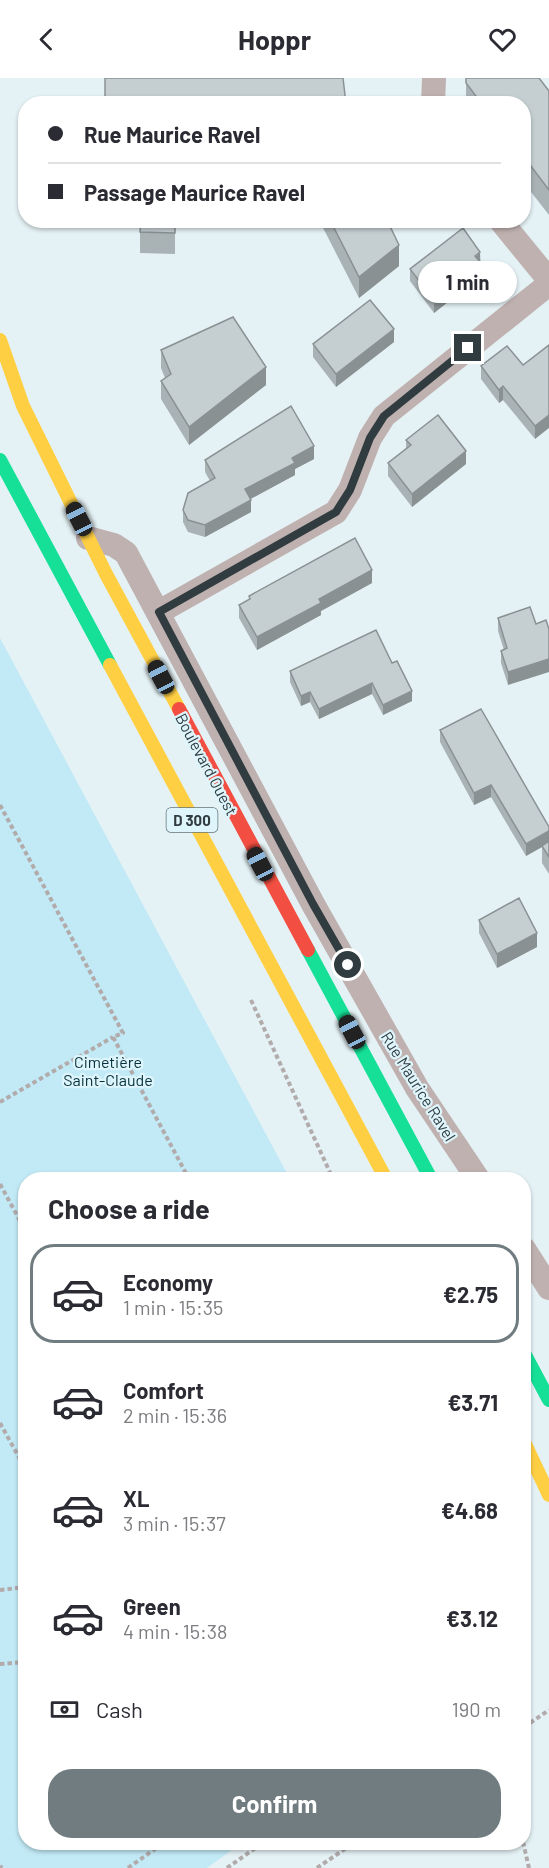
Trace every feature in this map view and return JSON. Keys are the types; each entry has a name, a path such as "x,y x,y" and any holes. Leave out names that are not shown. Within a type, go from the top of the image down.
{"main road":[{"name":"Boulevard Ouest","path":"0,340 22,406 88,537 249,843 427,1172"},
{"name":"D 300","path":"0,460 382,1172"},
{"path":"531,1366 549,1400"},
{"path":"531,1457 549,1495"}],"street":[{"path":"433,96 434,78"},
{"path":"159,612 336,512 350,490 370,438 384,416 549,282 506,228"},
{"name":"Rue Maurice Ravel","path":"88,537 114,545 126,553 313,904 417,1088 473,1172"},
{"path":"531,1260 549,1288"}],"path":[{"path":"0,805 123,1032 0,1102"},
{"path":"113,1037 185,1172"},
{"path":"0,1184 18,1217"},
{"path":"0,1424 18,1456"},
{"path":"0,1590 18,1588"},
{"path":"0,1664 18,1663"},
{"path":"531,1722 549,1710"},
{"path":"128,1868 154,1850"},
{"path":"227,1868 253,1850"},
{"path":"317,1868 343,1850"},
{"path":"525,1850 529,1868"}],"green space":[{"name":"Cimetière Saint-Claude","path":"0,638 286,1172 18,1172 18,1850 232,1850 207,1868 0,1868"}],"building":[{"path":"105,78 343,78 345,96 105,96"},
{"path":"466,78 539,78 549,91 549,190 531,166 531,96 476,96 466,83"},
{"path":"140,228 175,228 175,233 140,232"},
{"path":"334,228 391,228 399,245 359,277"},
{"path":"463,228 480,252 475,256 481,263 434,300 410,269"},
{"path":"370,300 394,329 336,374 313,344"},
{"path":"233,317 266,367 189,427 161,381 171,374 161,350"},
{"path":"549,345 549,415 535,426 503,386 499,390 481,366 507,346 523,365"},
{"path":"291,406 314,446 292,458 295,463 245,489 251,500 205,525 188,520 183,510 188,493 215,478 205,460"},
{"path":"438,415 466,451 412,494 388,463 411,445 406,440"},
{"path":"355,538 372,570 319,599 321,603 257,637 239,605 250,599 249,596"},
{"path":"530,607 536,624 546,620 549,629 549,659 508,672 501,651 507,648 498,618"},
{"path":"376,630 392,663 397,661 412,691 383,705 372,683 319,709 310,692 301,696 290,671"},
{"path":"481,709 549,827 549,831 526,844 491,785 474,793 440,730"},
{"path":"549,841 549,857 542,846"},
{"path":"519,898 537,933 497,954 479,920"}],"traffic: fast":[{"path":"0,460 110,665"},
{"path":"308,950 427,1172"},
{"path":"531,1366 549,1400"}],"traffic: slow":[{"path":"0,340 23,406 106,574 179,709"},
{"path":"110,665 382,1172"},
{"path":"531,1457 549,1495"}],"traffic: jam":[{"path":"179,709 308,950"}],"route":[{"path":"348,965 313,904 159,612 336,512 350,490 370,438 384,416 468,348"}]}
